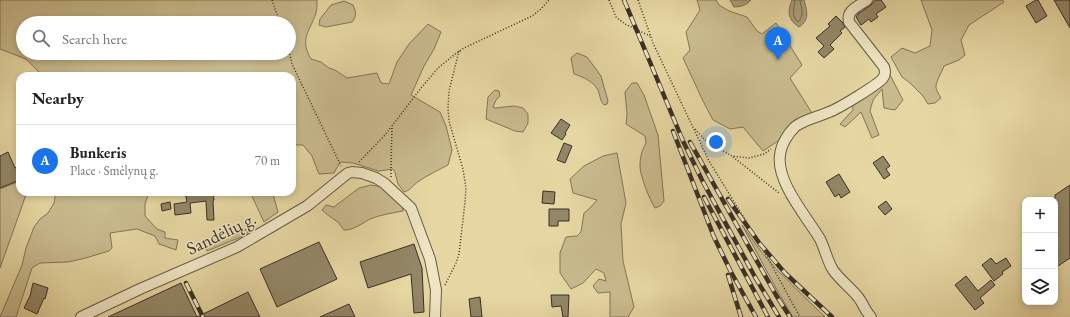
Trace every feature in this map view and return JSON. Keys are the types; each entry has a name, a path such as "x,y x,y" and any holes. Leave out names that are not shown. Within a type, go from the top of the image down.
{"street":[{"path":"868,0 850,12 848,18 849,22 884,66 884,78 831,112 805,121 795,127 782,146 780,166 782,175 790,192 798,207 821,241 828,261 834,271 858,297 866,312 871,317"},
{"path":"348,173 362,173 384,183 411,208 430,259 436,290 435,317"},
{"name":"Sandėlių g.","path":"81,317 237,246 301,209 348,173"}],"path":[{"path":"272,0 278,16"},
{"path":"359,162 385,135 438,68 459,51 478,40 532,16 549,0"},
{"path":"609,0 616,17 625,24 651,37"},
{"path":"638,0 651,37 693,128 710,161 760,244 800,317"},
{"path":"444,286 456,263 466,196 463,169 449,121 448,108 450,91 459,51"},
{"path":"291,60 296,72"},
{"path":"296,72 342,168 348,173"},
{"path":"392,126 390,169 393,191"},
{"path":"693,128 705,140 732,156 781,195"},
{"path":"732,156 749,158 764,154 787,137"}],"shaded area":[{"path":"0,0 317,0 316,13 306,40 306,46 311,59 321,62 347,78 377,73 381,83 389,84 397,62 409,44 428,24 441,32 411,95 440,112 446,126 452,150 448,165 422,179 404,192 398,184 393,169 379,171 353,163 340,162 334,173 319,174 312,156 303,145 296,145 296,72 39,72 27,60 296,60 296,16 16,16 16,55 0,49"},
{"path":"697,0 716,0 719,5 729,11 747,17 757,31 762,34 776,23 802,65 790,78 812,113 784,137 763,151 743,127 730,129 713,120 683,58 690,50 686,32 700,10"},
{"path":"921,0 1002,0 1004,2 969,25 961,40 965,55 959,60 944,66 936,86 941,98 935,103 928,104 923,96 902,77 891,57 902,48 915,53 930,46 932,30"},
{"path":"344,1 353,5 354,7 355,16 352,22 326,27 319,25 320,19 331,5"},
{"path":"577,53 587,57 601,76 608,101 607,104 604,105 598,90 591,82 574,74 571,58"},
{"path":"885,65 903,100 895,110 884,108 882,89 873,100 870,111 879,135 872,138 861,112 845,127 840,124 853,110 852,96 882,74"},
{"path":"632,83 637,83 644,95 658,135 664,201 660,206 655,208 645,187 640,169 642,151 646,143 645,136 626,124 627,114 625,92"},
{"path":"495,90 499,91 500,96 496,100 493,107 514,106 523,108 528,114 528,123 523,132 515,131 486,119 488,97"},
{"path":"617,153 626,203 621,224 623,261 634,307 628,317 610,317 610,292 598,293 593,286 599,279 606,281 604,273 596,269 583,283 571,289 560,273 560,253 566,237 577,236 581,232 584,213 597,200 573,193 570,179 584,166 603,156"},
{"path":"16,183 16,196 26,196 0,268 0,189"},
{"path":"371,185 382,187 402,206 403,211 370,219 354,228 344,230 338,222 322,210 326,205 334,207 359,188"},
{"path":"55,196 148,196 145,204 145,216 157,229 165,232 165,238 178,240 176,250 159,244 155,236 137,229 110,233 112,248 109,251 68,262 40,263 32,268 16,317 0,317 22,265 26,248 34,227 40,219 48,213 54,203"},
{"path":"252,196 274,196 278,212 264,222"},
{"path":"742,225 760,250 778,271 825,317 793,317"},
{"path":"247,229 248,234 207,251 206,246"}],"water":[{"path":"730,0 751,0 744,5 734,7"},
{"path":"792,0 804,0 807,15 805,21 799,27 791,19 789,12"}],"building":[{"path":"875,0 881,0 886,7 876,14 878,17 871,22 869,19 861,25 856,17"},
{"path":"1038,0 1047,16 1036,23 1026,6"},
{"path":"1054,0 1070,0 1070,28"},
{"path":"836,16 845,27 840,31 842,33 830,45 834,49 824,58 818,52 824,46 816,38 830,26 828,24"},
{"path":"561,119 570,125 562,140 551,133"},
{"path":"564,143 572,146 565,163 557,160"},
{"path":"8,152 16,168 16,182 0,188 0,156"},
{"path":"883,156 890,166 886,169 890,175 884,179 873,163"},
{"path":"839,174 850,192 841,198 839,194 835,197 826,182"},
{"path":"1070,185 1070,258 1058,266 1058,197 1055,197 1055,195"},
{"path":"543,191 555,192 554,204 542,203"},
{"path":"186,196 214,196 214,220 207,220 206,201 190,203 191,213 175,215 174,204 187,202"},
{"path":"886,201 892,209 885,215 878,207"},
{"path":"170,202 171,209 162,211 161,204"},
{"path":"549,209 569,209 569,221 558,221 558,226 549,226"},
{"path":"319,242 337,279 277,307 260,269"},
{"path":"414,244 422,268 424,312 414,313 411,274 368,288 360,262"},
{"path":"991,258 996,264 1006,258 1011,266 1002,272 1003,274 994,281 982,265"},
{"path":"966,276 978,291 991,280 995,285 980,298 984,303 975,310 955,285"},
{"path":"33,283 48,288 45,299 44,298 37,314 24,308 30,296"},
{"path":"181,283 197,317 108,317"},
{"path":"248,292 260,317 197,317"},
{"path":"551,295 569,295 568,317 563,317 561,306 552,307"},
{"path":"480,297 482,317 471,317 469,299"},
{"path":"349,304 355,317 320,317"}],"railway":[{"path":"624,0 683,141 703,182 755,277 779,317"},
{"path":"673,131 714,237 731,272 756,317"},
{"path":"690,142 776,295 790,317"},
{"path":"704,197 768,317"},
{"path":"728,199 760,244 785,273 832,317"},
{"path":"728,275 741,317"},
{"path":"186,283 203,317"}],"place":[{"name":"Bunkeris","path":"778,60"}]}
